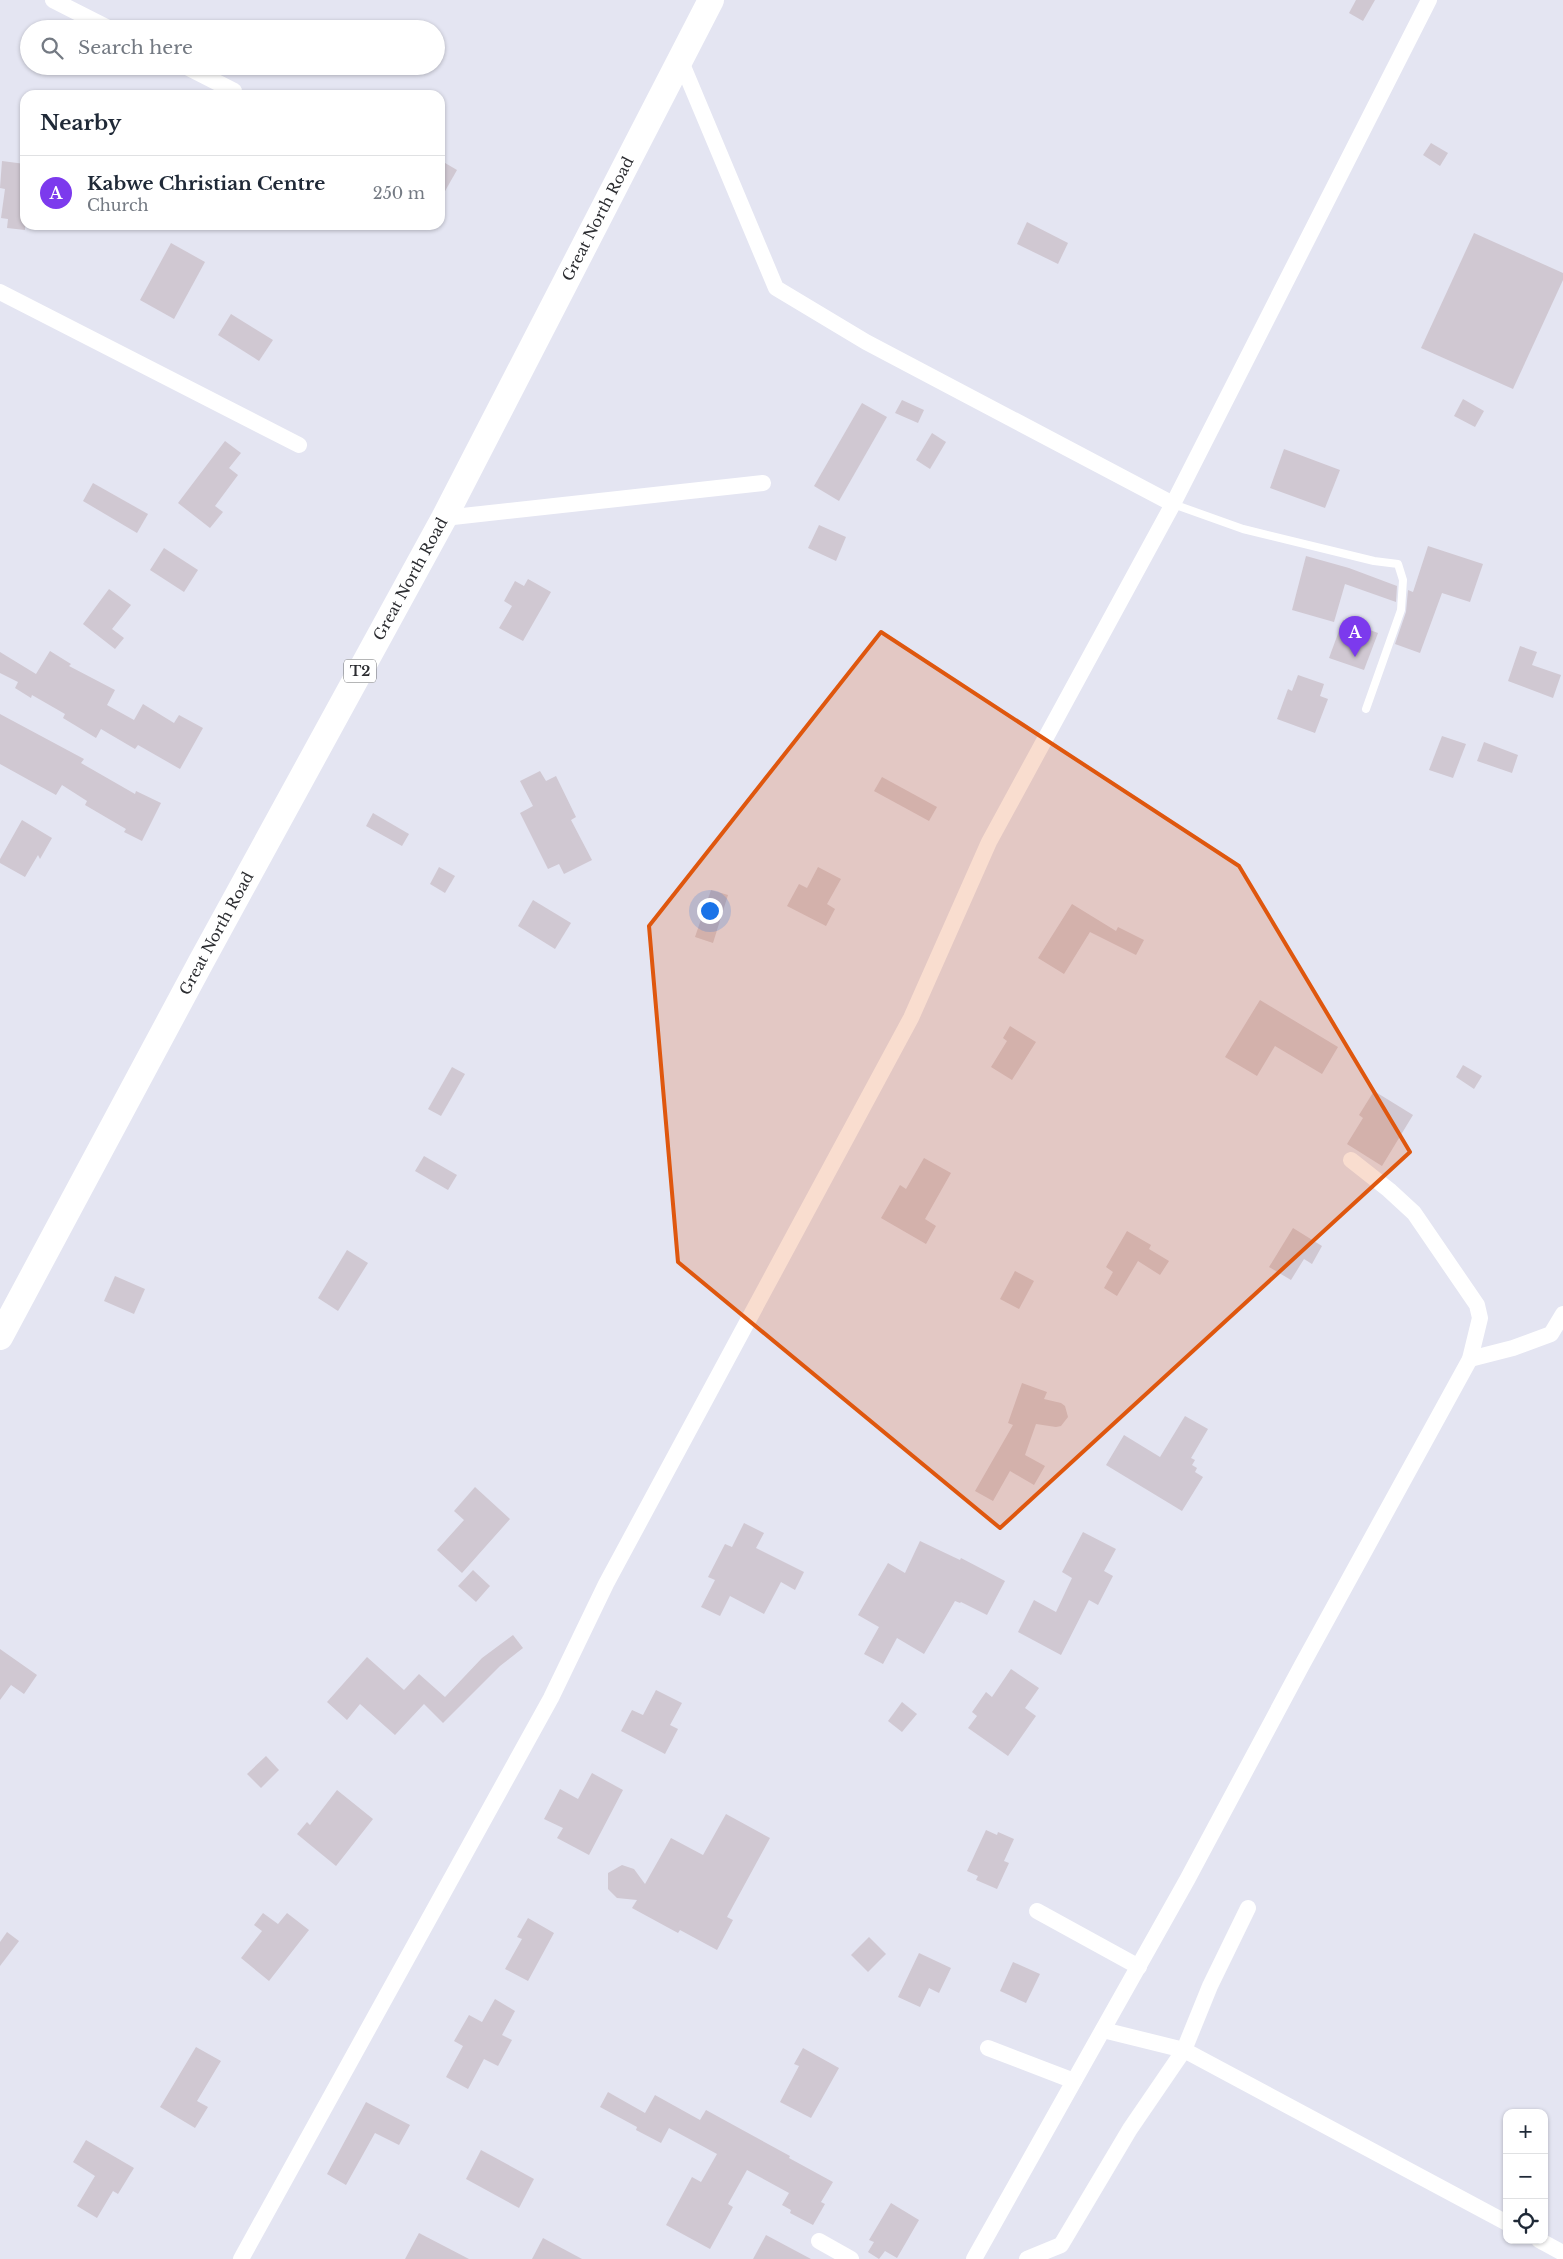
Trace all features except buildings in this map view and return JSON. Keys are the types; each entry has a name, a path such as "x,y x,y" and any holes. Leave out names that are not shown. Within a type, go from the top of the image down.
{"highway":[{"name":"Great North Road","path":"0,1337 201,962 444,518 711,0"}],"street":[{"path":"53,0 92,20"},
{"path":"241,2259 551,1698 606,1584 911,1018 990,842 1173,504 1429,0"},
{"path":"680,59 776,288 866,342 1173,504"},
{"path":"203,75 232,90"},
{"path":"0,292 299,445"},
{"path":"444,518 763,483"},
{"path":"974,2259 1139,1967 1470,1359 1480,1318 1477,1305 1414,1213 1390,1190 1351,1160"},
{"path":"1470,1359 1513,1348 1551,1334 1563,1314"},
{"path":"1027,2259 1060,2245 1130,2129 1184,2050 1210,1986 1248,1908"},
{"path":"1036,1911 1139,1967"},
{"path":"1103,2030 1184,2050 1503,2221"},
{"path":"988,2048 1074,2081"},
{"path":"819,2241 851,2259"},
{"path":"1546,2244 1563,2253"}],"lane":[{"path":"1173,504 1243,529 1374,561 1398,564 1403,580 1401,610 1366,709"}],"highlighted area":[{"path":"881,632 1239,866 1410,1152 1000,1528 678,1262 649,926"}],"place":[{"name":"Kabwe Christian Centre","path":"1355,657"}]}
